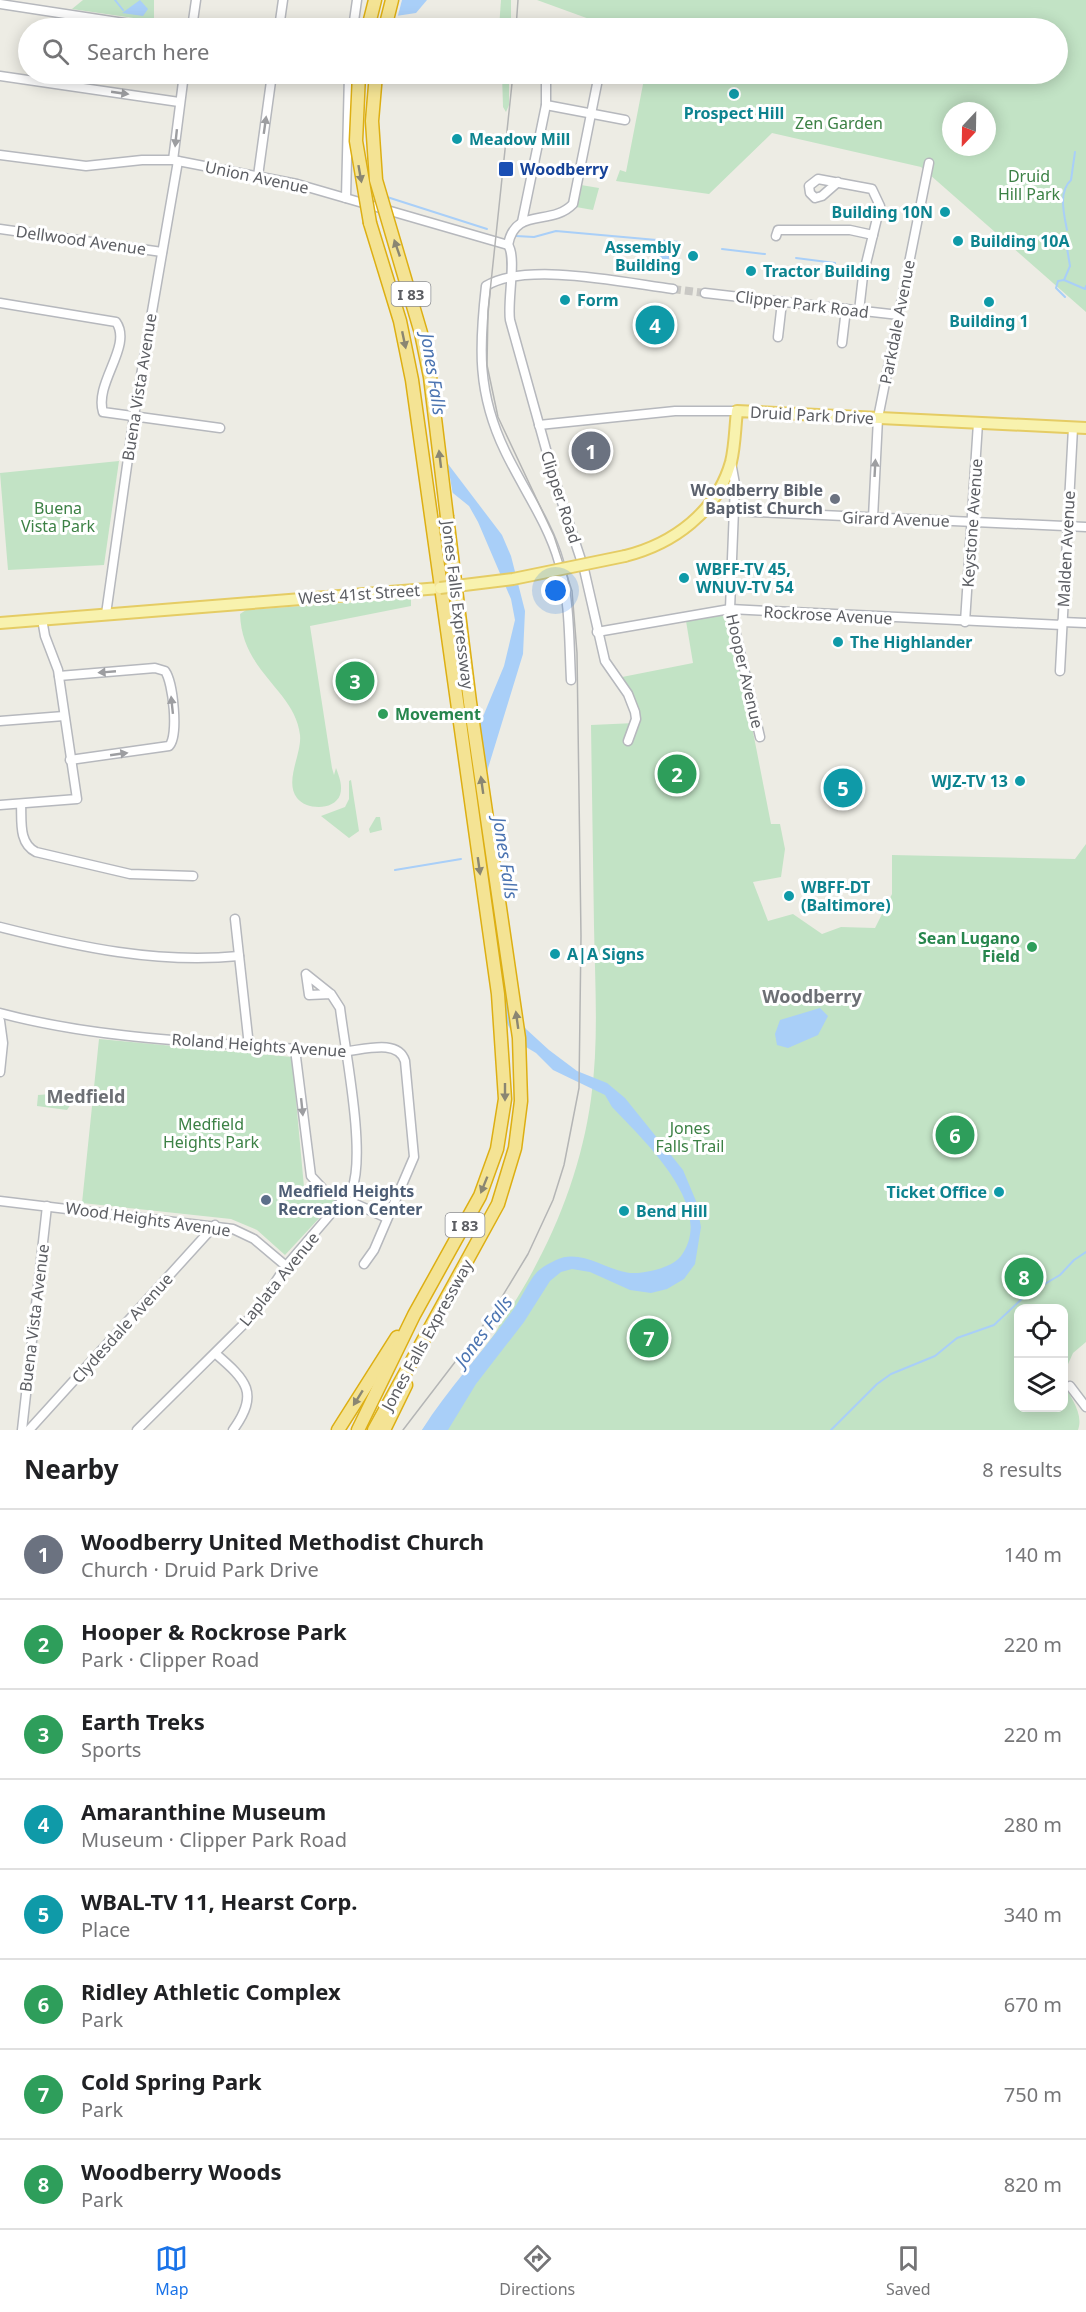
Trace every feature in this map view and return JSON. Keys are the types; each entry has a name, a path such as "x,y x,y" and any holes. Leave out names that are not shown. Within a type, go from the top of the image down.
{"highway":[{"path":"371,18 375,0"},
{"path":"388,18 392,0"},
{"name":"Jones Falls Expressway","path":"358,84 356,119 359,168 370,223 400,321 412,380 498,994 504,1054 503,1120 491,1169 470,1216 414,1316 358,1430"},
{"name":"Jones Falls Expressway","path":"374,1430 488,1225 503,1190 515,1148 521,1078 519,1038 470,702 430,377 421,333 376,180 372,141 375,84"},
{"path":"338,1430 402,1328 414,1316"},
{"path":"384,1430 413,1370 418,1352"}],"main road":[{"name":"Druid Park Drive","path":"737,411 1086,428"},
{"name":"West 41st Street","path":"0,623 484,583 625,556 665,542 687,527 707,507 724,480 731,461 737,411"}],"street":[{"path":"193,18 195,0"},
{"path":"280,18 283,0"},
{"path":"354,18 357,0"},
{"path":"0,4 92,18"},
{"path":"0,76 18,79"},
{"path":"55,84 179,102"},
{"name":"Buena Vista Avenue","path":"106,614 134,417 176,161 182,84"},
{"path":"258,176 271,84"},
{"path":"346,198 349,84"},
{"path":"509,238 522,222 546,105 546,84"},
{"path":"522,222 547,217 573,204 597,84"},
{"path":"546,105 625,120"},
{"name":"Union Avenue","path":"0,155 95,166 142,160 176,161 258,176 404,215 509,238"},
{"name":"Parkdale Avenue","path":"873,518 878,418 929,163"},
{"path":"838,182 866,186 876,194 880,206 863,276 860,310"},
{"name":"Dellwood Avenue","path":"0,229 162,252"},
{"path":"776,236 778,230 855,230 873,235"},
{"name":"Clipper Road","path":"509,238 512,252 509,278 510,320 539,425 584,569 597,632 608,669 628,694 635,712 636,719 628,741"},
{"path":"571,680 567,616 560,563 498,436 481,371 480,344 486,286 496,280 528,274 548,274 673,289"},
{"name":"Clipper Park Road","path":"705,293 899,315"},
{"path":"778,337 782,302"},
{"path":"0,303 112,320 120,327 117,355 103,390 103,412 220,428"},
{"path":"842,343 846,309"},
{"name":"Druid Park Drive","path":"539,425 675,411 737,411"},
{"name":"Keystone Avenue","path":"965,622 978,423"},
{"name":"Malden Avenue","path":"1060,671 1073,428"},
{"name":"Hooper Avenue","path":"731,461 735,484 730,609 760,737"},
{"name":"Girard Avenue","path":"707,507 734,511 1086,527"},
{"name":"Rockrose Avenue","path":"597,632 730,609 965,622 1086,623"},
{"path":"0,805 76,799 59,676 45,636 42,619"},
{"path":"59,676 155,668 165,671 170,682 176,734 172,743 166,747 70,760"},
{"path":"0,721 64,716"},
{"path":"21,804 24,840 28,848 36,852 130,873 193,876"},
{"path":"236,919 249,1046"},
{"path":"0,927 125,955 197,958 239,956"},
{"name":"Laplata Avenue","path":"137,1430 259,1309 286,1266 345,1200 355,1181 358,1164 340,1008 331,994"},
{"name":"Roland Heights Avenue","path":"0,1013 84,1030 249,1046 345,1053 390,1047 400,1051 405,1061 415,1149 412,1164 374,1250 364,1264"},
{"path":"0,1021 3,1043 0,1072"},
{"path":"295,1049 309,1170 320,1186 345,1200 387,1218"},
{"name":"Wood Heights Avenue","path":"0,1201 215,1225 233,1229 255,1239 286,1266"},
{"name":"Buena Vista Avenue","path":"22,1430 47,1206"},
{"name":"Clydesdale Avenue","path":"29,1430 215,1225"},
{"path":"216,1354 240,1376 248,1394 245,1410 233,1430"},
{"path":"1070,1386 1086,1407"}],"green space":[{"path":"83,0 154,0 154,18 134,18 72,9"},
{"path":"501,0 511,0 511,18 500,18"},
{"name":"Druid Hill Park","path":"537,0 1086,0 1086,312 921,167 772,133 709,194 616,181 620,170 626,172 643,84 1068,84 1068,18 586,18"},
{"path":"502,84 509,84 509,105 506,112 503,107"},
{"path":"581,185 599,188 593,210 576,207"},
{"name":"Buena Vista Park","path":"119,461 104,565 8,570 0,473"},
{"path":"411,598 411,606 310,626 332,768 334,775 336,768 341,788 340,795 332,804 313,807 301,802 293,791 292,784 300,742 296,719 289,705 250,651 243,634 240,614 246,610"},
{"name":"Jones Falls Trail","path":"717,614 727,618 738,655 771,824 780,824 785,849 781,877 753,882 768,921 793,914 822,934 841,927 875,928 892,894 892,855 1075,859 1086,844 1086,1342 1073,1353 1068,1364 1068,1304 1014,1304 1014,1412 1068,1412 1068,1391 1078,1412 1078,1430 422,1430 496,1332 508,1307 512,1306 552,1233 572,1180 591,1099 596,1034 591,725 635,723 636,720 617,678 693,663 686,621"},
{"path":"351,780 359,831 349,838 321,816 345,807 349,799 349,781"},
{"path":"376,817 380,817 382,830 370,833 369,829"},
{"name":"Medfield Heights Park","path":"99,1039 292,1057 304,1187 336,1200 285,1255 257,1230 231,1219 82,1203"},
{"path":"65,1093 73,1101 67,1110 37,1106 38,1095"}],"water":[{"path":"140,0 148,9 143,16 122,13"},
{"path":"392,0 427,0 416,13 396,16"},
{"path":"361,84 379,84 375,156 378,187 418,310 430,394 445,460 502,535 511,556 525,611 523,654 485,778 490,839 506,923 516,1012 526,1029 549,1050 577,1071 607,1083 625,1098 683,1170 696,1201 701,1227 695,1264 684,1279 667,1289 651,1293 630,1290 590,1272 572,1269 561,1272 550,1281 524,1322 476,1384 448,1430 422,1430 443,1399 513,1310 539,1270 565,1257 584,1258 630,1273 665,1267 681,1256 690,1237 690,1217 683,1196 672,1176 641,1137 612,1107 605,1095 553,1070 536,1053 516,1041 507,1023 489,936 485,880 481,855 473,834 465,775 472,743 504,666 515,620 511,599 469,506 438,481 422,455 415,428 398,300 368,197 358,136"},
{"path":"660,247 664,248 663,255 669,256 670,270 657,271"},
{"path":"820,1008 828,1016 818,1035 788,1048 777,1045 775,1034 780,1020"}],"pier":[{"path":"385,0 402,0 397,18 372,18 377,4"},
{"name":"Jones Falls","path":"359,84 381,84 378,128 381,187 421,309 453,495 436,484 426,469 414,439 408,382 359,169"}],"waterway":[{"path":"115,0 123,10"},
{"path":"1067,230 1063,197 1071,180 1075,152"},
{"path":"387,197 487,229"},
{"path":"516,236 534,237 556,231 679,242"},
{"path":"1064,280 1070,266 1067,248"},
{"path":"722,249 765,254"},
{"path":"796,258 835,263"},
{"path":"1065,297 1056,288 1058,281 1064,280 1085,289 1086,286"},
{"path":"395,870 461,859"},
{"path":"831,1430 877,1384 891,1374 935,1356 957,1338 994,1325 1026,1295 1060,1275 1074,1260 1086,1252"}],"tunnel":[{"path":"673,289 705,293"}],"tram line":[{"path":"517,18 518,0"},
{"path":"403,1430 491,1315 528,1254 553,1200 564,1165 579,1088 581,936 577,653 572,591 554,536 498,417 487,365 488,311 512,84"}],"place":[{"name":"Prospect Hill","path":"734,94"},
{"name":"Meadow Mill","path":"457,139"},
{"name":"Woodberry","path":"506,169"},
{"name":"Building 10N","path":"945,212"},
{"name":"Building 10A","path":"958,241"},
{"name":"Assembly Building","path":"693,256"},
{"name":"Tractor Building","path":"751,271"},
{"name":"Form","path":"565,300"},
{"name":"Building 1","path":"989,302"},
{"name":"Amaranthine Museum","path":"655,325"},
{"name":"Woodberry United Methodist Church","path":"591,451"},
{"name":"Woodberry Bible Baptist Church","path":"835,499"},
{"name":"WBFF-TV 45, WNUV-TV 54","path":"684,578"},
{"name":"The Highlander","path":"838,642"},
{"name":"Earth Treks","path":"355,681"},
{"name":"Movement","path":"383,714"},
{"name":"Hooper & Rockrose Park","path":"677,774"},
{"name":"WJZ-TV 13","path":"1020,781"},
{"name":"WBAL-TV 11, Hearst Corp.","path":"843,788"},
{"name":"WBFF-DT (Baltimore)","path":"789,896"},
{"name":"Sean Lugano Field","path":"1032,947"},
{"name":"A|A Signs","path":"555,954"},
{"name":"Ridley Athletic Complex","path":"955,1135"},
{"name":"Ticket Office","path":"999,1192"},
{"name":"Medfield Heights Recreation Center","path":"266,1200"},
{"name":"Bend Hill","path":"624,1211"},
{"name":"Woodberry Woods","path":"1024,1277"},
{"name":"Cold Spring Park","path":"649,1338"}],"district":[{"name":"Woodberry","path":"812,996"},
{"name":"Medfield","path":"86,1096"}],"park label":[{"name":"Zen Garden","path":"839,123"}]}
